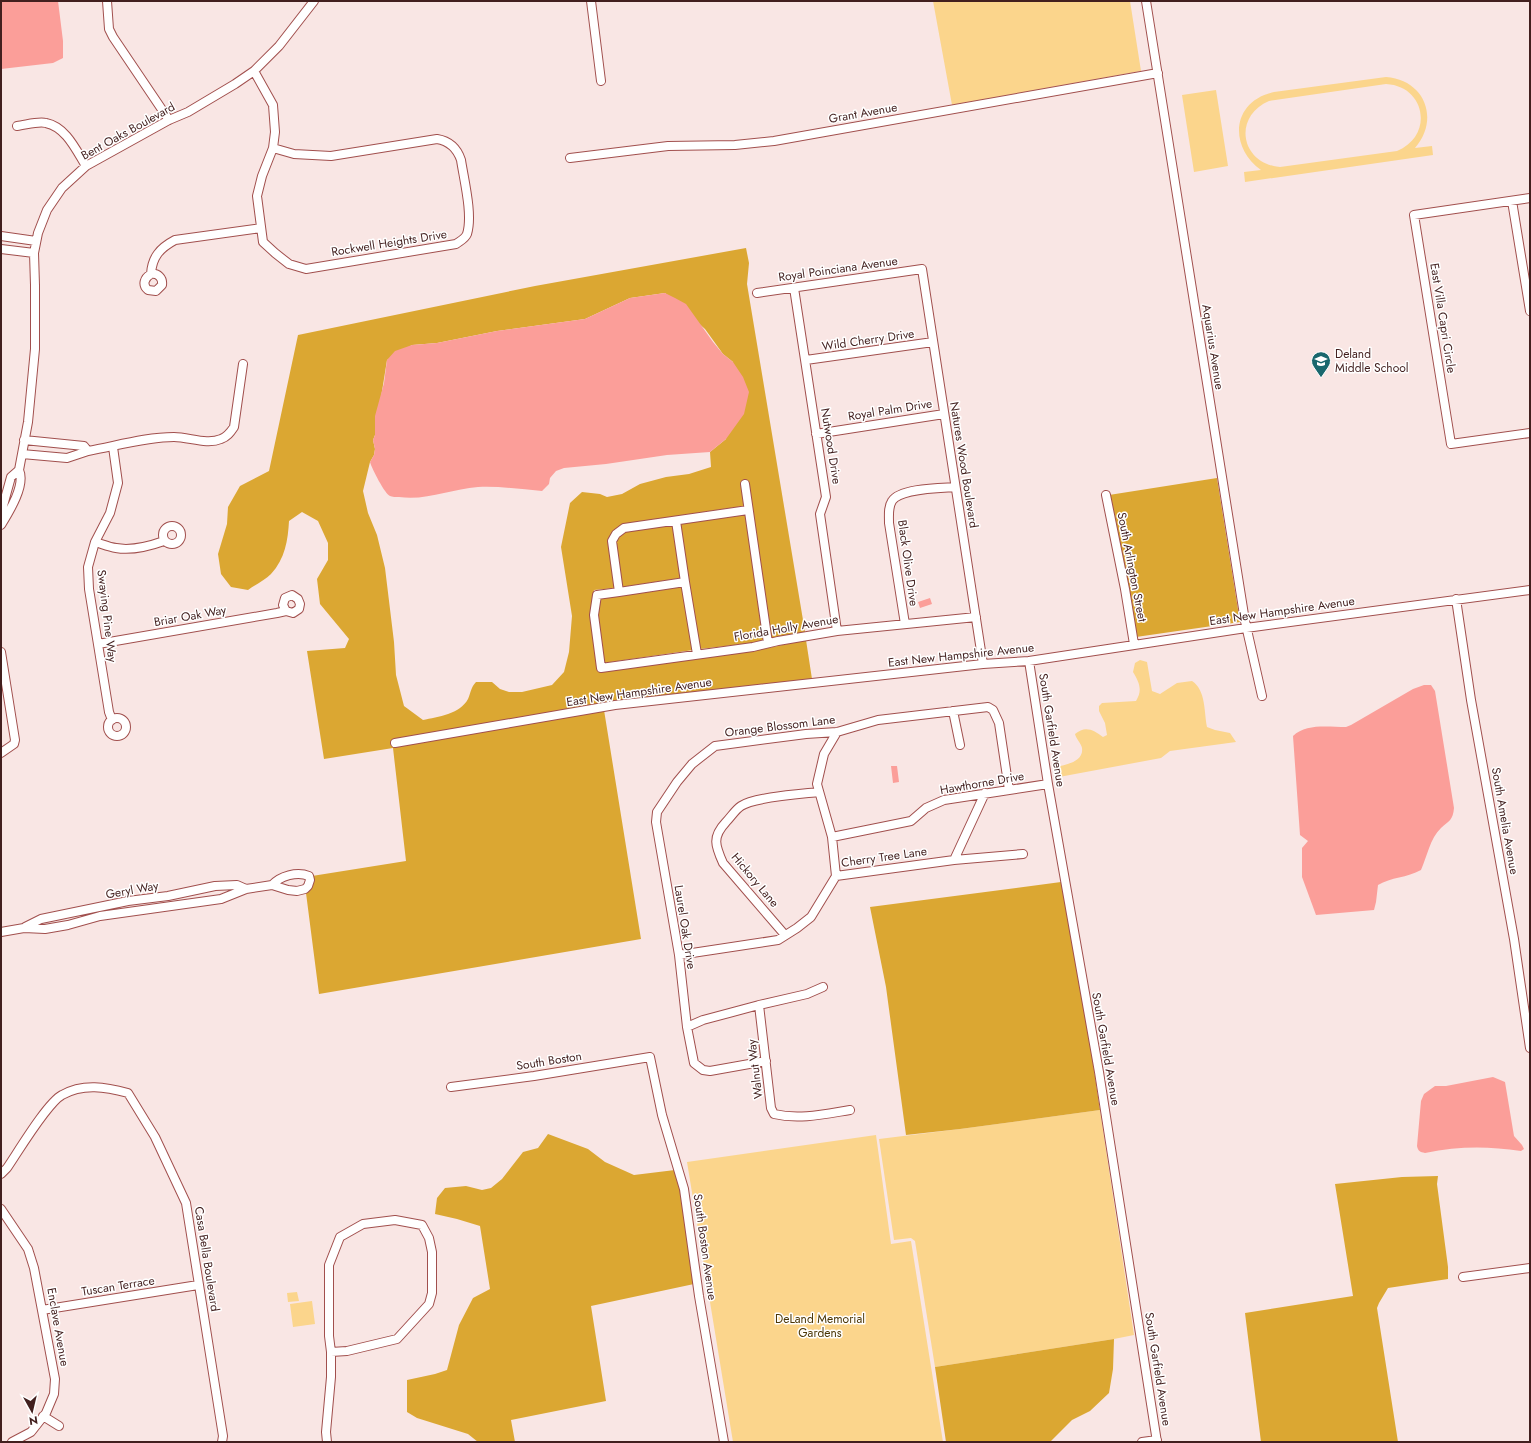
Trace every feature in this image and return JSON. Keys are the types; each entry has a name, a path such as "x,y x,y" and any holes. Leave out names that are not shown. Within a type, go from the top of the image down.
{"street":[{"path":"107,1 110,29 113,37 169,120"},
{"name":"Bent Oaks Boulevard","path":"1,525 13,505 21,479 19,470 30,408 36,350 34,254 38,233 47,210 62,188 86,166 169,120 194,108 254,71 279,46 314,1"},
{"path":"591,1 601,81"},
{"name":"Aquarius Avenue","path":"1146,1 1246,628 1262,696"},
{"name":"Rockwell Heights Drive","path":"254,71 273,106 275,132 274,148 262,176 257,196 263,242 289,264 306,269 456,244 466,235 470,218 461,160 458,152 445,140 437,139 331,156 294,154 274,148"},
{"name":"Grant Avenue","path":"570,158 668,146 774,141 1158,73"},
{"path":"17,126 45,122 58,127 86,166"},
{"name":"East Villa Capri Circle","path":"1530,198 1414,215 1451,444 1530,434"},
{"path":"1512,201 1530,311"},
{"path":"151,274 152,262 167,244 175,240 261,228"},
{"path":"1,236 36,241"},
{"path":"1,249 34,254"},
{"name":"Royal Poinciana Avenue","path":"757,293 922,269"},
{"name":"Natures Wood Boulevard","path":"922,269 983,664"},
{"name":"Nutwood Drive","path":"794,288 826,497 820,514 837,631"},
{"name":"Wild Cherry Drive","path":"806,360 933,342"},
{"path":"22,454 67,458 88,451 140,441 174,437 212,441 221,440 229,435 234,427 243,364"},
{"name":"Royal Palm Drive","path":"816,434 944,414"},
{"path":"24,440 84,446 88,451"},
{"name":"Swaying Pine Way","path":"112,720 108,712 89,589 88,567 95,542 110,513 118,483 113,447"},
{"name":"Bent Oaks Boulevard","path":"1,513 11,477 19,470"},
{"path":"745,484 768,643"},
{"name":"Black Olive Drive","path":"905,624 889,523 889,508 892,501 896,497 906,493 955,487"},
{"name":"South Arlington Street","path":"1106,495 1125,589 1134,644"},
{"path":"685,582 619,592 612,541 616,534 624,528 748,510"},
{"path":"676,521 697,654"},
{"path":"95,542 117,549 129,549 153,545 164,541"},
{"name":"East New Hampshire Avenue","path":"396,743 615,705 1029,660 1246,628 1530,590"},
{"name":"Florida Holly Avenue","path":"619,592 597,595 594,615 601,668 753,647 837,631 976,617"},
{"name":"South Amelia Avenue","path":"1456,599 1471,700 1514,939 1530,1048"},
{"name":"Briar Oak Way","path":"98,644 286,611"},
{"path":"1,652 15,740 14,744 1,753"},
{"name":"South Garfield Avenue","path":"1029,660 1048,784 1100,1080 1157,1441"},
{"name":"Orange Blossom Lane","path":"677,782 692,764 715,746 806,734 837,732 878,720 988,707 993,710 1000,723 1009,790"},
{"path":"953,711 960,745"},
{"path":"836,876 832,837 817,784 824,754 837,732"},
{"name":"Laurel Oak Drive","path":"677,782 658,812 656,822 679,955 687,1027 694,1062 703,1070 710,1071 766,1060"},
{"name":"Hawthorne Drive","path":"832,837 911,821 926,808 944,800 1048,784"},
{"name":"Hickory Lane","path":"785,935 723,863 715,840 719,829 740,806 750,801 819,792"},
{"path":"954,860 985,793"},
{"name":"Cherry Tree Lane","path":"679,955 778,940 811,917 836,876 954,860 1023,854"},
{"name":"Geryl Way","path":"96,913 128,901 215,886 237,884 246,889"},
{"name":"Geryl Way","path":"1,932 24,928 41,919 221,900 246,889 272,885"},
{"path":"190,891 192,904"},
{"path":"687,1027 703,1020 806,994 823,987"},
{"name":"Walnut Way","path":"758,1005 771,1108 774,1114 786,1117 820,1115 850,1110"},
{"name":"South Boston","path":"451,1087 534,1076 650,1057"},
{"name":"South Boston Avenue","path":"650,1057 662,1115 684,1189 699,1296 724,1442"},
{"name":"Casa Bella Boulevard","path":"1,1174 7,1168 47,1110 61,1095 82,1087 111,1088 128,1093 156,1137 186,1203 223,1436 222,1442"},
{"name":"Enclave Avenue","path":"1,1209 28,1249 34,1268 55,1379 54,1394 43,1416 30,1432 12,1442"},
{"path":"327,1442 326,1432 331,1377 331,1352 329,1336 329,1265 340,1237 363,1224 395,1220 422,1225 429,1238 432,1252 432,1293 429,1304 397,1339 347,1351 331,1352"},
{"path":"1463,1277 1530,1268"},
{"name":"Tuscan Terrace","path":"42,1310 198,1285"},
{"path":"43,1416 59,1426"},
{"path":"1142,1442 1157,1441"}],"green space":[{"path":"933,1 1130,1 1141,71 952,105"},
{"path":"1386,77 1399,80 1410,85 1419,93 1427,114 1423,137 1415,148 1432,146 1433,155 1245,182 1244,172 1261,170 1250,160 1243,149 1239,125 1243,114 1250,105 1260,97 1274,92","holes":["1386,84 1399,87 1410,93 1417,102 1420,113 1420,124 1417,134 1409,144 1397,151 1280,167 1267,164 1257,158 1250,149 1246,139 1246,128 1250,118 1257,108 1269,101"]},
{"path":"1216,90 1228,166 1194,172 1182,95"},
{"path":"1140,660 1147,662 1152,691 1160,694 1177,683 1192,681 1197,685 1204,702 1207,727 1230,733 1236,742 1170,751 1161,758 1059,777 1055,772 1055,767 1077,760 1082,753 1082,748 1075,734 1086,729 1096,732 1103,737 1107,735 1105,723 1099,711 1099,706 1102,703 1136,701 1140,690 1133,672 1135,663"},
{"path":"1100,1110 1134,1335 935,1367 915,1241 911,1238 894,1240 879,1139"},
{"name":"DeLand Memorial Gardens","path":"876,1135 891,1244 911,1241 943,1442 733,1442 687,1162"},
{"path":"297,1292 299,1301 288,1302 287,1293"},
{"path":"312,1301 315,1324 293,1327 290,1304"}],"shaded area":[{"path":"1,1 58,1 63,41 63,58 53,63 1,69"},
{"path":"746,248 749,263 747,284 805,632 771,638 748,480 741,481 744,506 623,524 614,530 609,539 615,588 594,590 590,614 598,672 753,651 806,640 812,679 604,710 641,939 319,994 306,893 312,885 312,876 406,861 393,748 324,759 307,651 345,648 349,639 320,604 317,579 328,560 328,543 318,521 302,512 289,521 287,542 280,562 269,576 248,590 231,587 221,574 218,554 227,524 228,507 240,486 269,471 298,335 535,286","holes":["665,293 705,329 723,354 733,362 726,439 710,452 711,467 689,474 666,477 640,484 622,494 607,497 600,494 582,492 570,503 561,547 572,616 569,652 564,672 552,685 522,692 509,692 500,689 492,682 476,682 468,699 460,708 435,718 423,720 404,706 396,675 394,642 385,568 377,535 368,513 363,491 370,462 374,455 375,449 373,440 387,360 412,345 437,343 497,331 585,319 630,298"]},
{"path":"665,293 686,304 713,342 723,354 733,362 743,377 749,392 744,414 726,439 710,452 667,455 606,464 564,468 556,471 550,478 549,484 542,491 502,487 478,487 409,498 391,496 385,491 370,462 374,455 375,449 373,440 375,435 375,416 384,383 387,360 395,351 412,345 437,343 497,331 585,319 630,298"},
{"path":"1217,478 1240,622 1136,637 1109,495"},
{"path":"745,515 764,640 752,643 700,649 680,524"},
{"path":"673,525 681,578 622,587 616,542 619,537 625,532"},
{"path":"682,587 693,650 604,663 598,615 600,599"},
{"path":"930,598 932,604 920,608 918,602"},
{"path":"1424,685 1431,685 1435,691 1454,808 1452,818 1437,832 1434,837 1421,870 1410,875 1388,880 1378,885 1374,910 1316,915 1302,877 1302,848 1308,841 1300,835 1293,736 1304,729 1311,727 1346,727 1413,689"},
{"path":"891,766 897,766 899,782 893,783"},
{"path":"1061,882 1092,1056 1100,1110 906,1135 886,987 870,907"},
{"path":"1493,1077 1505,1082 1514,1136 1524,1149 1521,1151 1496,1148 1473,1148 1450,1149 1425,1153 1421,1152 1417,1146 1421,1101 1424,1094 1435,1086 1446,1086"},
{"path":"548,1134 588,1149 605,1162 634,1175 675,1170 681,1190 694,1284 591,1306 606,1401 511,1420 515,1442 478,1442 468,1434 417,1418 407,1412 407,1380 447,1370 459,1325 473,1298 490,1289 480,1226 435,1214 437,1198 445,1188 466,1186 482,1190 491,1188 502,1179 523,1152 538,1148"},
{"path":"1438,1176 1437,1184 1448,1267 1448,1279 1388,1288 1377,1308 1398,1442 1261,1442 1245,1313 1353,1296 1335,1184 1402,1177"},
{"path":"1114,1339 1113,1369 1109,1393 1090,1411 1072,1420 1050,1442 946,1442 935,1367"}],"place":[{"name":"Deland Middle School","path":"1321,378"}]}
